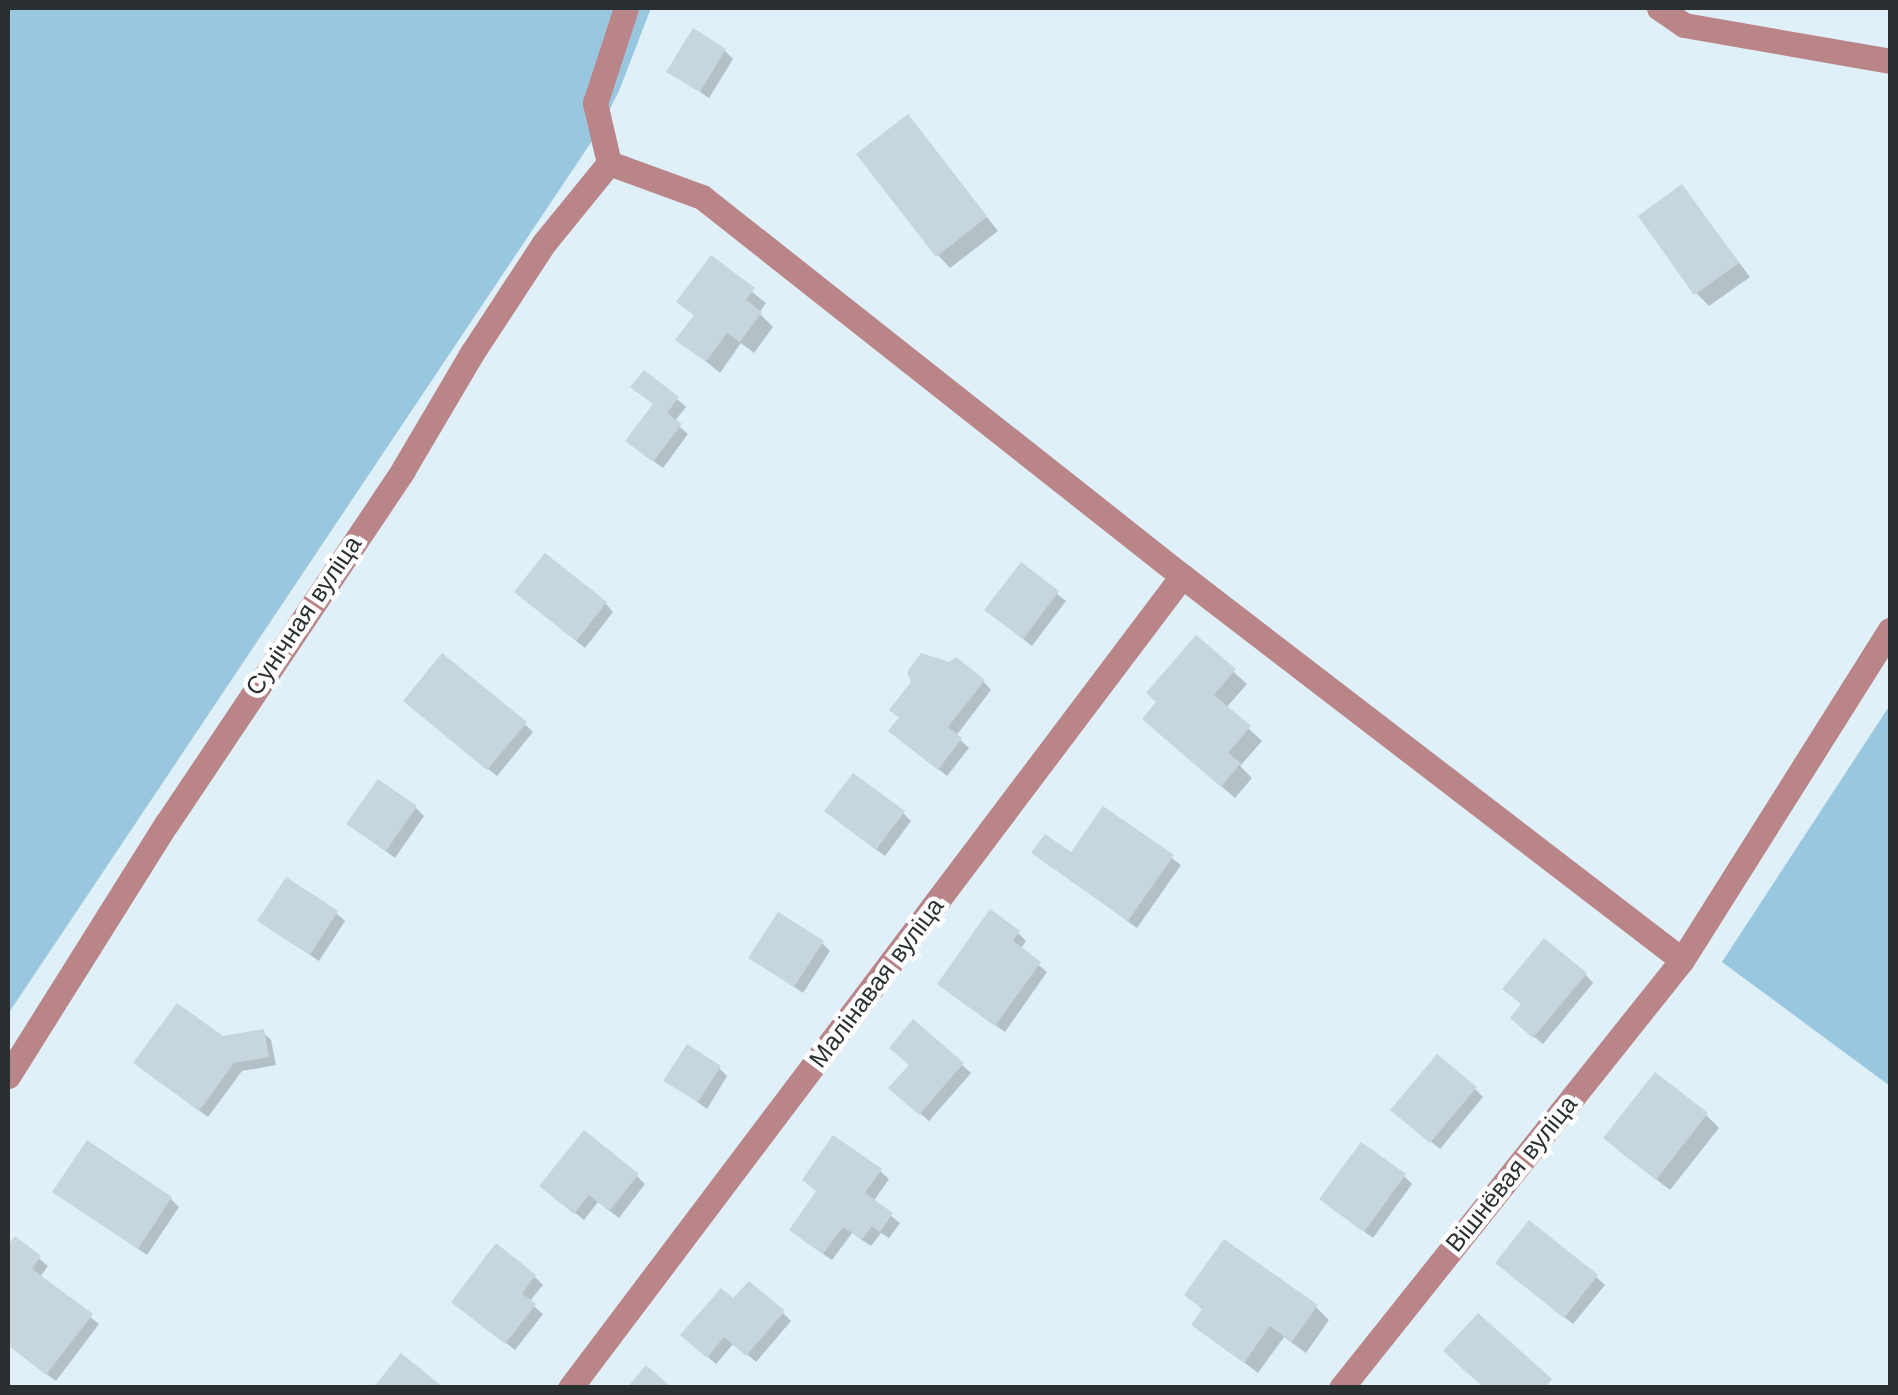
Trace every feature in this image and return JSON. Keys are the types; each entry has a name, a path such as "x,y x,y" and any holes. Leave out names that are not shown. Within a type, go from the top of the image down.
{"street":[{"path":"626,8 596,103 609,163 702,198 1182,576 1682,960"},
{"path":"1659,8 1684,25 1890,61"},
{"name":"Сунічная вуліца","path":"8,1076 167,823 403,470 472,353 544,243 609,163"},
{"name":"Малінавая вуліца","path":"570,1388 1182,576"},
{"name":"Вішнёвая вуліца","path":"1341,1388 1682,960 1890,630"}],"shaded area":[{"path":"8,8 651,8 619,91 598,132 8,1014"},
{"path":"1890,705 1890,1086 1722,962"}],"building":[{"path":"693,28 726,49 700,92 666,72"},
{"path":"908,114 987,217 936,257 856,154"},
{"path":"1682,184 1739,263 1694,295 1638,216"},
{"path":"711,255 755,288 746,300 762,312 740,342 727,333 706,362 675,340 694,315 676,302"},
{"path":"644,370 679,397 667,413 682,424 653,462 625,441 653,404 630,387"},
{"path":"545,553 607,602 576,641 514,592"},
{"path":"1021,562 1059,591 1023,639 984,610"},
{"path":"1196,635 1236,669 1214,695 1251,726 1228,753 1241,763 1221,787 1142,719 1156,702 1146,693"},
{"path":"442,653 527,722 487,770 403,701"},
{"path":"921,653 949,662 956,657 985,680 948,727 962,738 938,770 888,731 899,718 889,710 911,682 907,672"},
{"path":"853,773 905,811 876,850 824,811"},
{"path":"378,779 417,806 386,851 346,824"},
{"path":"1103,806 1174,855 1128,921 1031,853 1045,834 1071,852"},
{"path":"286,877 338,911 310,955 257,921"},
{"path":"990,909 1020,931 1013,941 1041,962 995,1026 937,984"},
{"path":"778,912 824,941 794,987 748,958"},
{"path":"1544,938 1587,973 1533,1038 1510,1018 1521,1004 1502,989"},
{"path":"177,1003 223,1036 264,1029 269,1057 234,1063 199,1111 133,1063"},
{"path":"913,1019 964,1063 919,1115 888,1088 909,1065 889,1048"},
{"path":"687,1044 721,1066 698,1102 663,1081"},
{"path":"1437,1054 1477,1087 1430,1143 1390,1110"},
{"path":"1655,1072 1708,1113 1656,1180 1603,1138"},
{"path":"584,1130 639,1174 609,1211 589,1195 574,1214 539,1186"},
{"path":"833,1135 882,1169 865,1193 893,1213 880,1232 872,1226 862,1240 843,1227 823,1254 789,1230 816,1191 802,1180"},
{"path":"87,1140 172,1197 138,1249 52,1192"},
{"path":"1361,1142 1406,1174 1364,1232 1319,1199"},
{"path":"1529,1220 1598,1275 1564,1318 1495,1263"},
{"path":"15,1236 41,1256 32,1269 93,1314 46,1375 8,1345 8,1245"},
{"path":"1224,1239 1318,1305 1292,1342 1270,1326 1244,1363 1191,1325 1202,1309 1184,1295"},
{"path":"496,1243 536,1275 522,1293 536,1304 505,1344 451,1302"},
{"path":"749,1281 785,1311 746,1356 724,1337 707,1358 680,1335 721,1288 733,1298"},
{"path":"1478,1313 1552,1379 1545,1388 1484,1388 1443,1351"},
{"path":"401,1353 444,1388 373,1388"},
{"path":"646,1365 672,1388 627,1388"}]}
